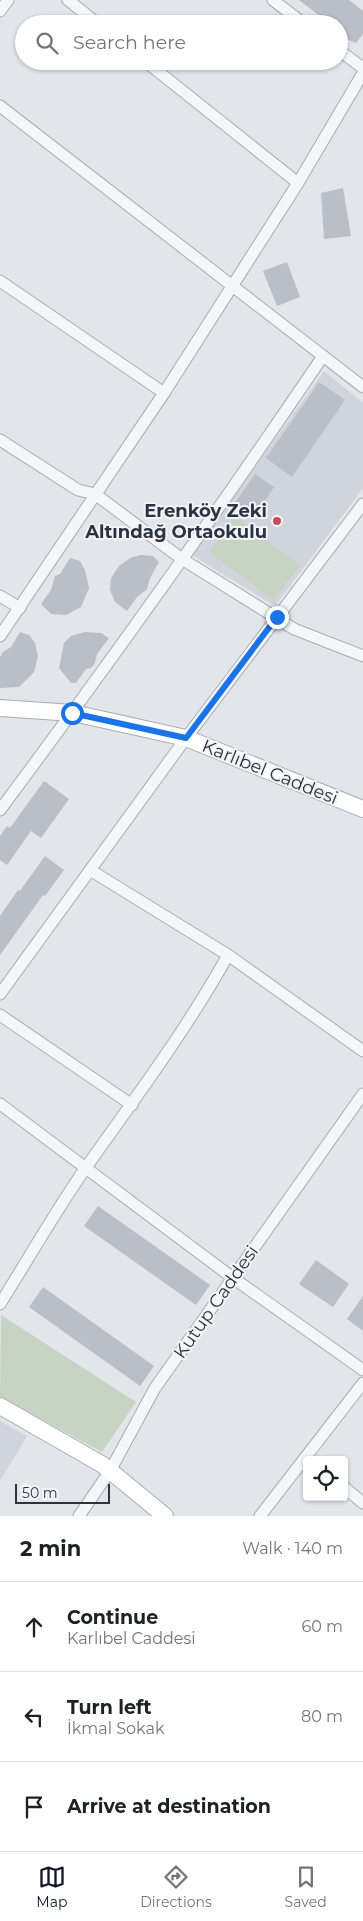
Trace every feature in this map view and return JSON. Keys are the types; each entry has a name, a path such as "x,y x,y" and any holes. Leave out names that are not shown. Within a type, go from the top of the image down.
{"street":[{"path":"0,11 8,0"},
{"path":"68,0 87,15"},
{"path":"273,0 292,15"},
{"path":"348,57 363,68"},
{"path":"156,70 298,183"},
{"path":"0,636 164,393 298,183 363,73"},
{"path":"0,106 363,387"},
{"path":"0,282 164,393"},
{"path":"0,810 228,495 323,356"},
{"path":"0,440 78,490 95,494 182,559 294,629 363,656"},
{"path":"0,994 186,738 363,504"},
{"path":"0,596 20,608"},
{"name":"Karlıbel Caddesi","path":"0,708 72,713 186,738 363,810"},
{"path":"90,870 228,955 363,1050"},
{"path":"0,1304 86,1168 132,1105 203,1000 228,955"},
{"path":"0,1015 132,1105"},
{"name":"Kutup Caddesi","path":"79,1516 110,1471 155,1388 363,1094"},
{"path":"0,1104 233,1278 363,1370"},
{"path":"310,1456 363,1383"},
{"path":"0,1406 103,1465 165,1516"},
{"path":"260,1516 303,1465"},
{"path":"348,1490 363,1503"}],"shaded area":[{"name":"Erenköy Zeki Altındağ Ortaokulu","path":"324,371 363,403 363,488 275,606 192,555"},
{"path":"0,1421 27,1436 0,1481"}],"green space":[{"path":"235,517 300,565 274,600 209,552"},
{"path":"1,1315 136,1402 102,1452 0,1397"}],"building":[{"path":"299,0 349,0 363,11 363,34 356,43 348,39 348,15 318,15"},
{"path":"343,188 351,236 324,239 321,193"},
{"path":"287,262 300,297 277,306 263,271"},
{"path":"319,382 345,400 292,477 266,458"},
{"path":"255,474 274,487 253,517 234,504"},
{"path":"141,555 153,556 159,562 150,578 147,589 137,597 127,611 115,602 110,590 111,578 119,566 130,558"},
{"path":"70,558 80,561 85,570 89,588 81,607 66,615 51,614 41,604 51,590 55,576 60,574"},
{"path":"20,632 29,635 35,643 38,656 34,672 19,687 0,688 0,657 3,652 11,647"},
{"path":"85,632 101,633 109,638 97,654 95,663 91,668 86,669 76,683 71,683 59,668 64,643 71,636"},
{"path":"44,781 69,799 41,838 31,831 7,865 0,860 0,836 7,826 10,828"},
{"path":"45,856 64,870 45,896 43,895 0,955 0,916"},
{"path":"98,1206 210,1285 196,1305 84,1226"},
{"path":"316,1260 349,1284 333,1307 299,1284"},
{"path":"43,1287 154,1366 140,1386 29,1307"},
{"path":"363,1296 363,1331 347,1319"}],"place":[{"name":"Erenköy Zeki Altındağ Ortaokulu","path":"277,521"}],"route":[{"path":"72,713 186,738 277,617"}]}
